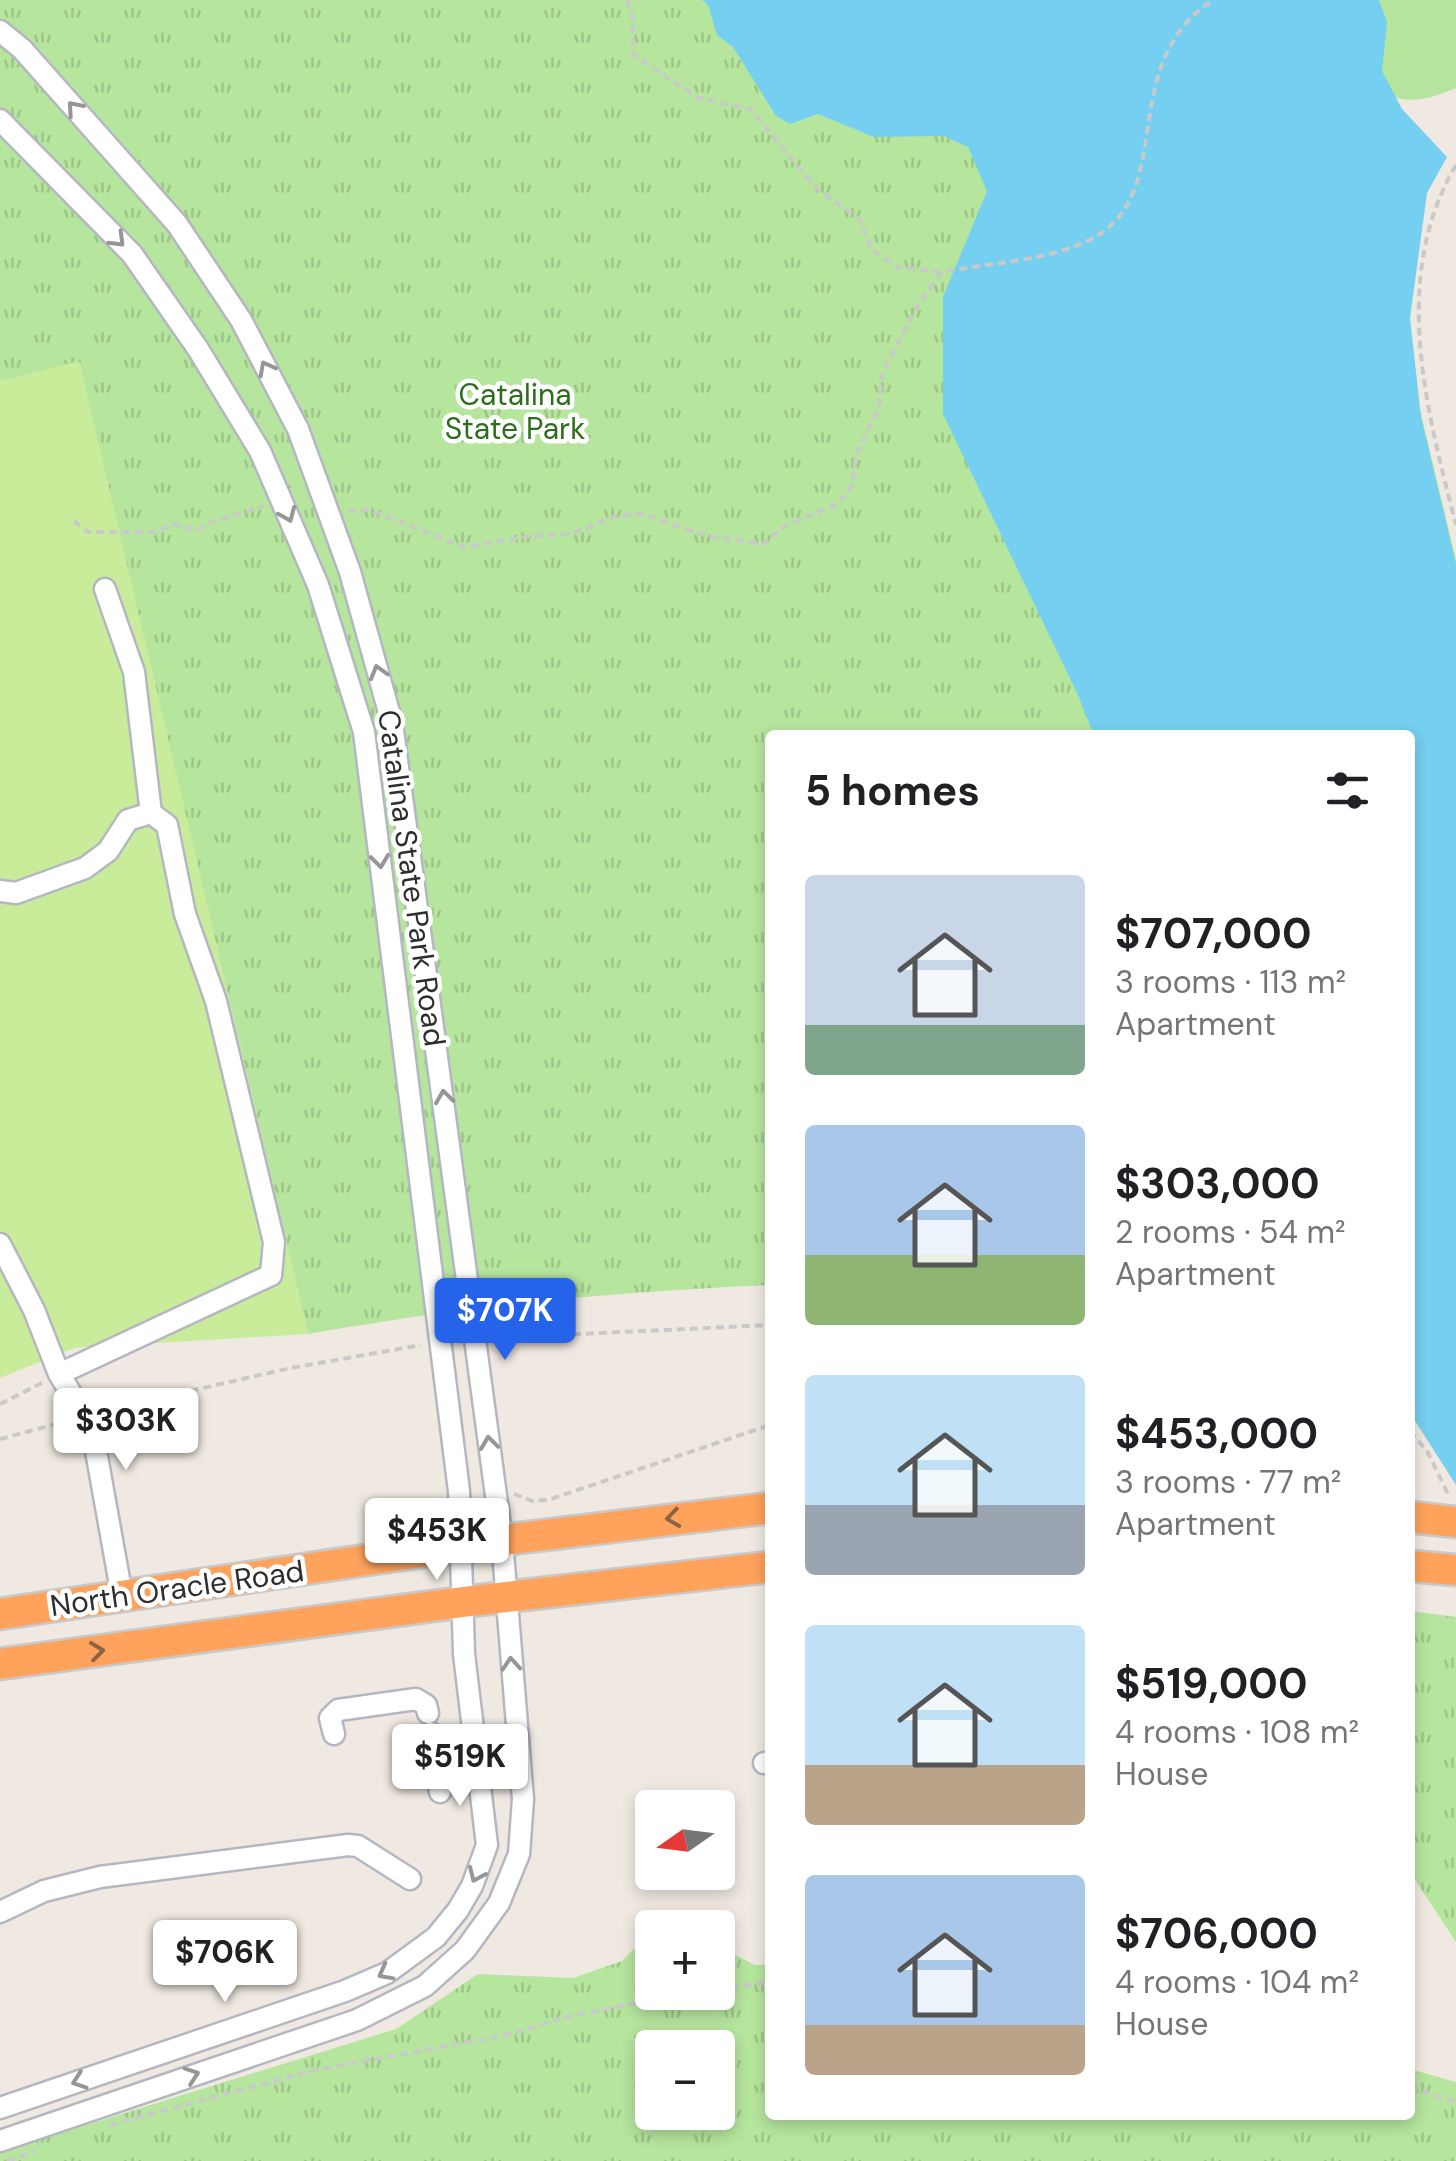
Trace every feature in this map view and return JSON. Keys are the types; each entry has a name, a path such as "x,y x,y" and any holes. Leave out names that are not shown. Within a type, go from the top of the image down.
{"highway":[{"name":"North Oracle Road","path":"0,1614 502,1540 765,1509"},
{"path":"1415,1566 1454,1570"},
{"name":"North Oracle Road","path":"0,1664 463,1602 765,1568"}],"street":[{"name":"Catalina State Park Road","path":"0,32 22,49 177,224 241,320 298,429 350,572 392,723 502,1540 523,1800 519,1854 499,1902 465,1950 425,1986 384,2010 0,2140"},
{"name":"Catalina State Park Road","path":"0,120 132,254 198,348 260,451 318,585 364,732 459,1491 464,1654 488,1845 458,1910 436,1937 404,1963 368,1982 0,2108"},
{"path":"59,1374 272,1275 274,1242 216,1002 184,914 167,825 150,812 134,672 106,589"},
{"path":"5,897 86,868 108,851 128,820 150,812"},
{"path":"0,1244 34,1310 96,1451 122,1596"},
{"path":"436,1305 472,1301"},
{"path":"334,1734 330,1718 338,1710 416,1699 426,1704 440,1792"},
{"path":"0,1912 44,1890 100,1876 348,1845 358,1846 410,1879"}],"path":[{"path":"628,0 634,55 698,98 750,109 815,187 858,219 872,250 897,267 942,272 1066,250 1099,235 1123,214 1138,184 1144,134 1161,62 1180,28 1214,0"},
{"path":"1456,165 1432,217 1418,296 1419,352 1430,424 1456,525"},
{"path":"328,510 370,510 464,547 572,534 616,516 642,514 708,536 763,544 786,526 838,504 852,484 856,456 878,408 882,374 919,302 942,272"},
{"path":"74,521 88,532 156,532 173,524 197,530 270,504 284,505"},
{"path":"477,1340 765,1324"},
{"path":"0,1439 291,1368 440,1342"},
{"path":"0,1404 59,1374"},
{"path":"496,1496 517,1494 532,1501 548,1500 765,1426"},
{"path":"1415,1438 1427,1451 1439,1517"},
{"path":"735,1987 765,1983"},
{"path":"96,2130 315,2070 517,2034 578,2014 635,2004"},
{"path":"1415,2089 1456,2102"},
{"path":"6,2161 36,2151"}],"green space":[{"name":"Catalina State Park","path":"0,0 1322,0 1456,560 1456,1340 1415,801 1415,730 765,730 765,1285 538,1302 308,1334 79,362 0,381"},
{"path":"1372,0 1456,0 1456,88 1414,100 1392,96 1384,90 1375,74"},
{"path":"79,361 308,1334 74,1348 0,1378 0,381"},
{"path":"1415,1612 1456,1617 1456,1942 1415,1880"},
{"path":"635,1948 635,2010 735,2010 735,1955 755,1965 765,1964 765,2120 1415,2120 1415,2070 1456,2082 1456,2161 0,2161 0,2153 28,2143 396,2029 478,1974 573,1978 622,1961"}],"water":[{"path":"702,0 1379,0 1387,22 1382,71 1402,109 1447,157 1427,193 1410,318 1421,417 1456,564 1456,1485 1415,1421 1415,730 1092,730 943,414 943,297 987,191 968,147 944,136 874,137 818,114 790,124 776,116 733,47 717,35 708,5"}]}
